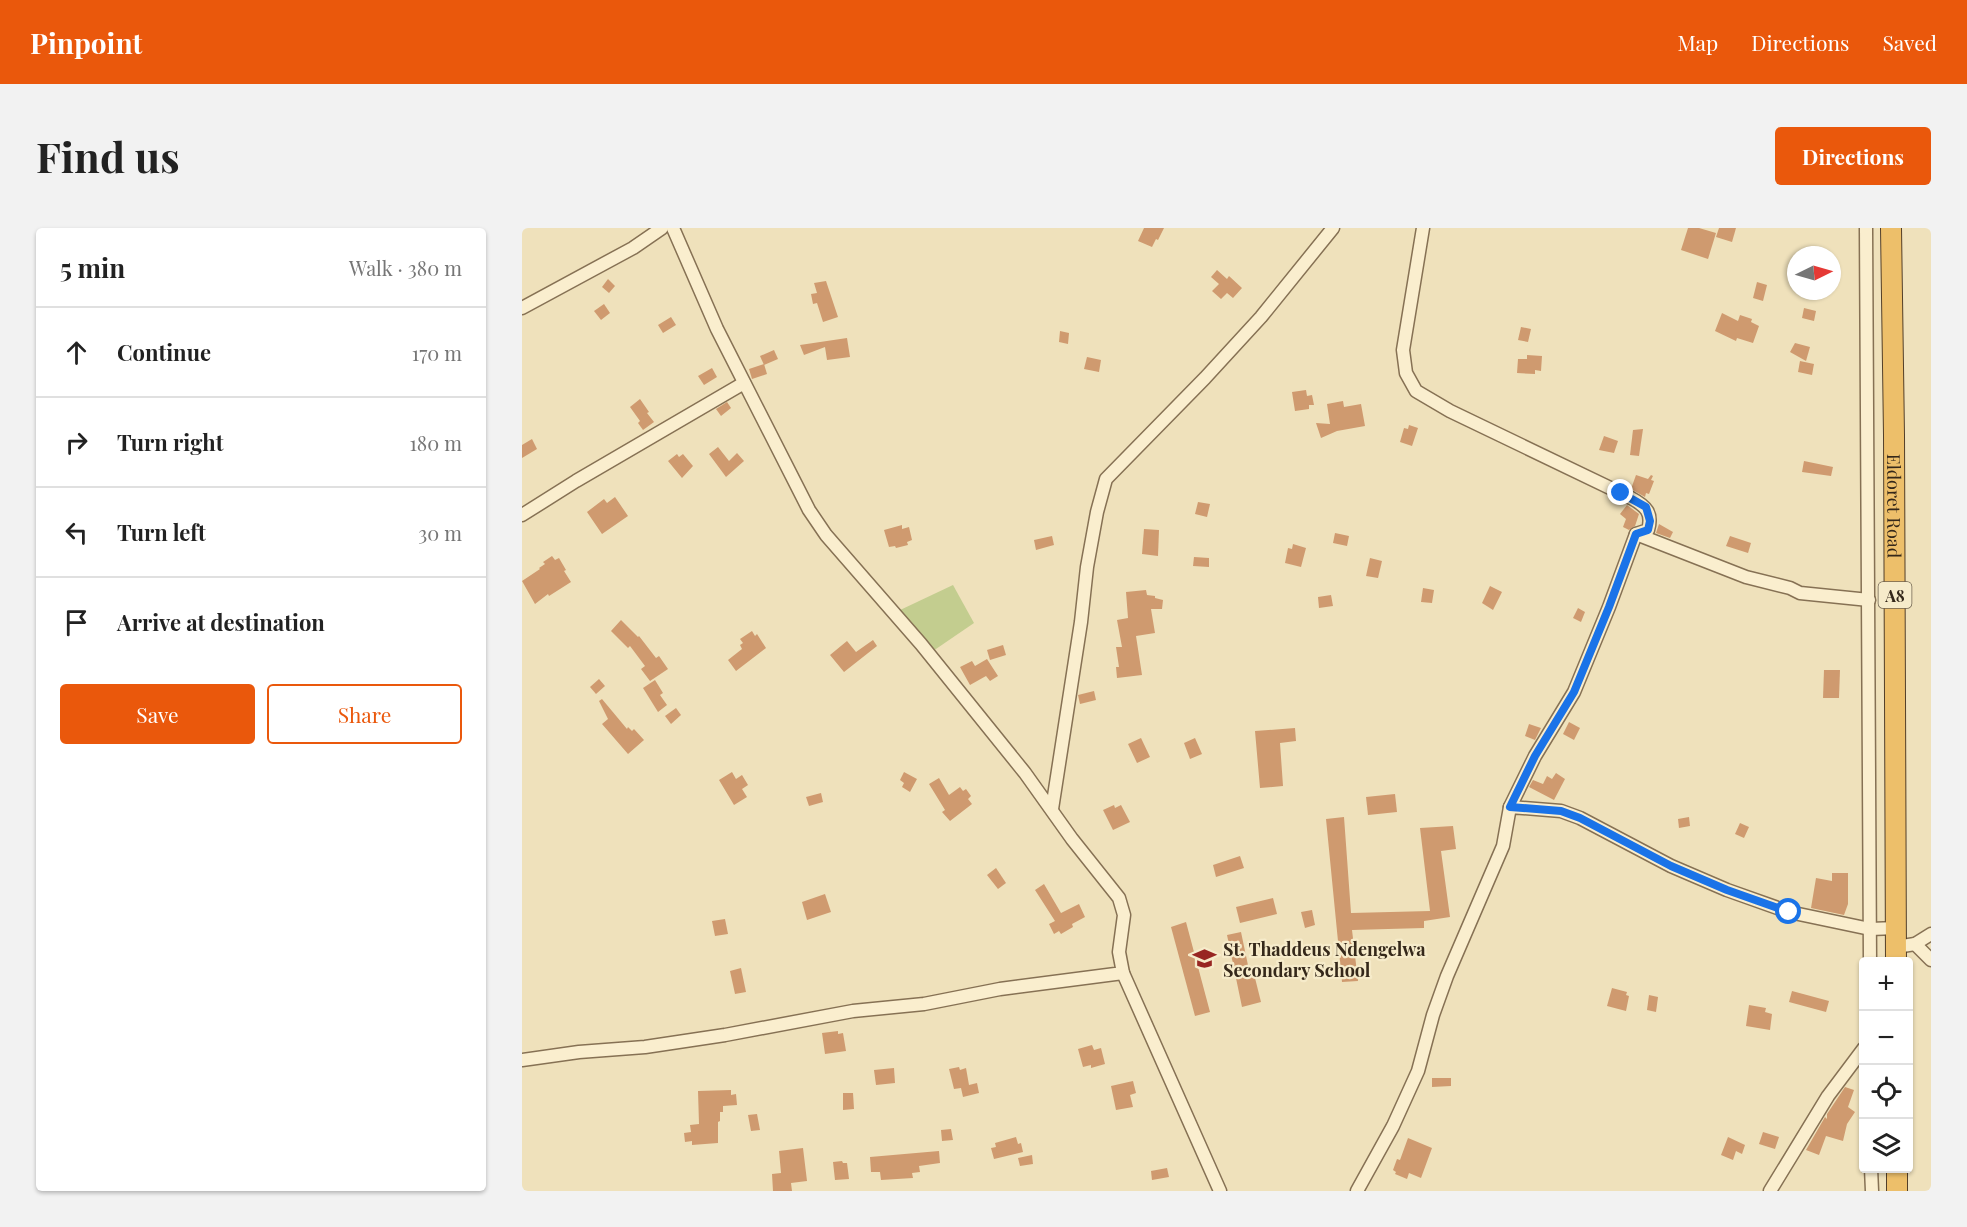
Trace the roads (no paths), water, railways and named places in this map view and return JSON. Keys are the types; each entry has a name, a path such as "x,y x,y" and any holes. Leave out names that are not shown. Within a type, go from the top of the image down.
{"highway":[{"name":"Eldoret Road","path":"1891,228 1901,945"},
{"path":"1897,1173 1897,1191"}],"street":[{"path":"522,308 633,248 662,228"},
{"path":"673,228 717,329 809,510 826,535 921,644 1025,773 1072,839 1119,898 1124,915 1119,952 1123,973 1220,1191"},
{"path":"1052,809 1081,622 1087,567 1097,512 1106,479 1253,326 1333,228"},
{"path":"1423,228 1403,350 1409,381 1416,391 1450,411 1640,503 1648,511 1650,521 1648,530 1636,534"},
{"path":"1866,228 1870,957"},
{"path":"522,515 744,383"},
{"path":"1636,534 1695,559 1756,580 1809,594 1869,600"},
{"path":"1357,1191 1393,1126 1418,1071 1433,1015 1447,976 1503,846 1510,807 1535,756 1574,692 1636,534"},
{"path":"1510,807 1561,811 1580,818 1671,866 1727,890 1789,912 1870,929 1931,960"},
{"path":"1901,945 1931,934"},
{"path":"522,1060 579,1052 645,1047 725,1035 853,1011 924,1004 1000,989 1123,973"},
{"path":"1770,1191 1827,1096 1859,1053"},
{"path":"1871,1173 1872,1191"}],"place":[{"name":"St. Thaddeus Ndengelwa Secondary School","path":"1205,959"}]}
